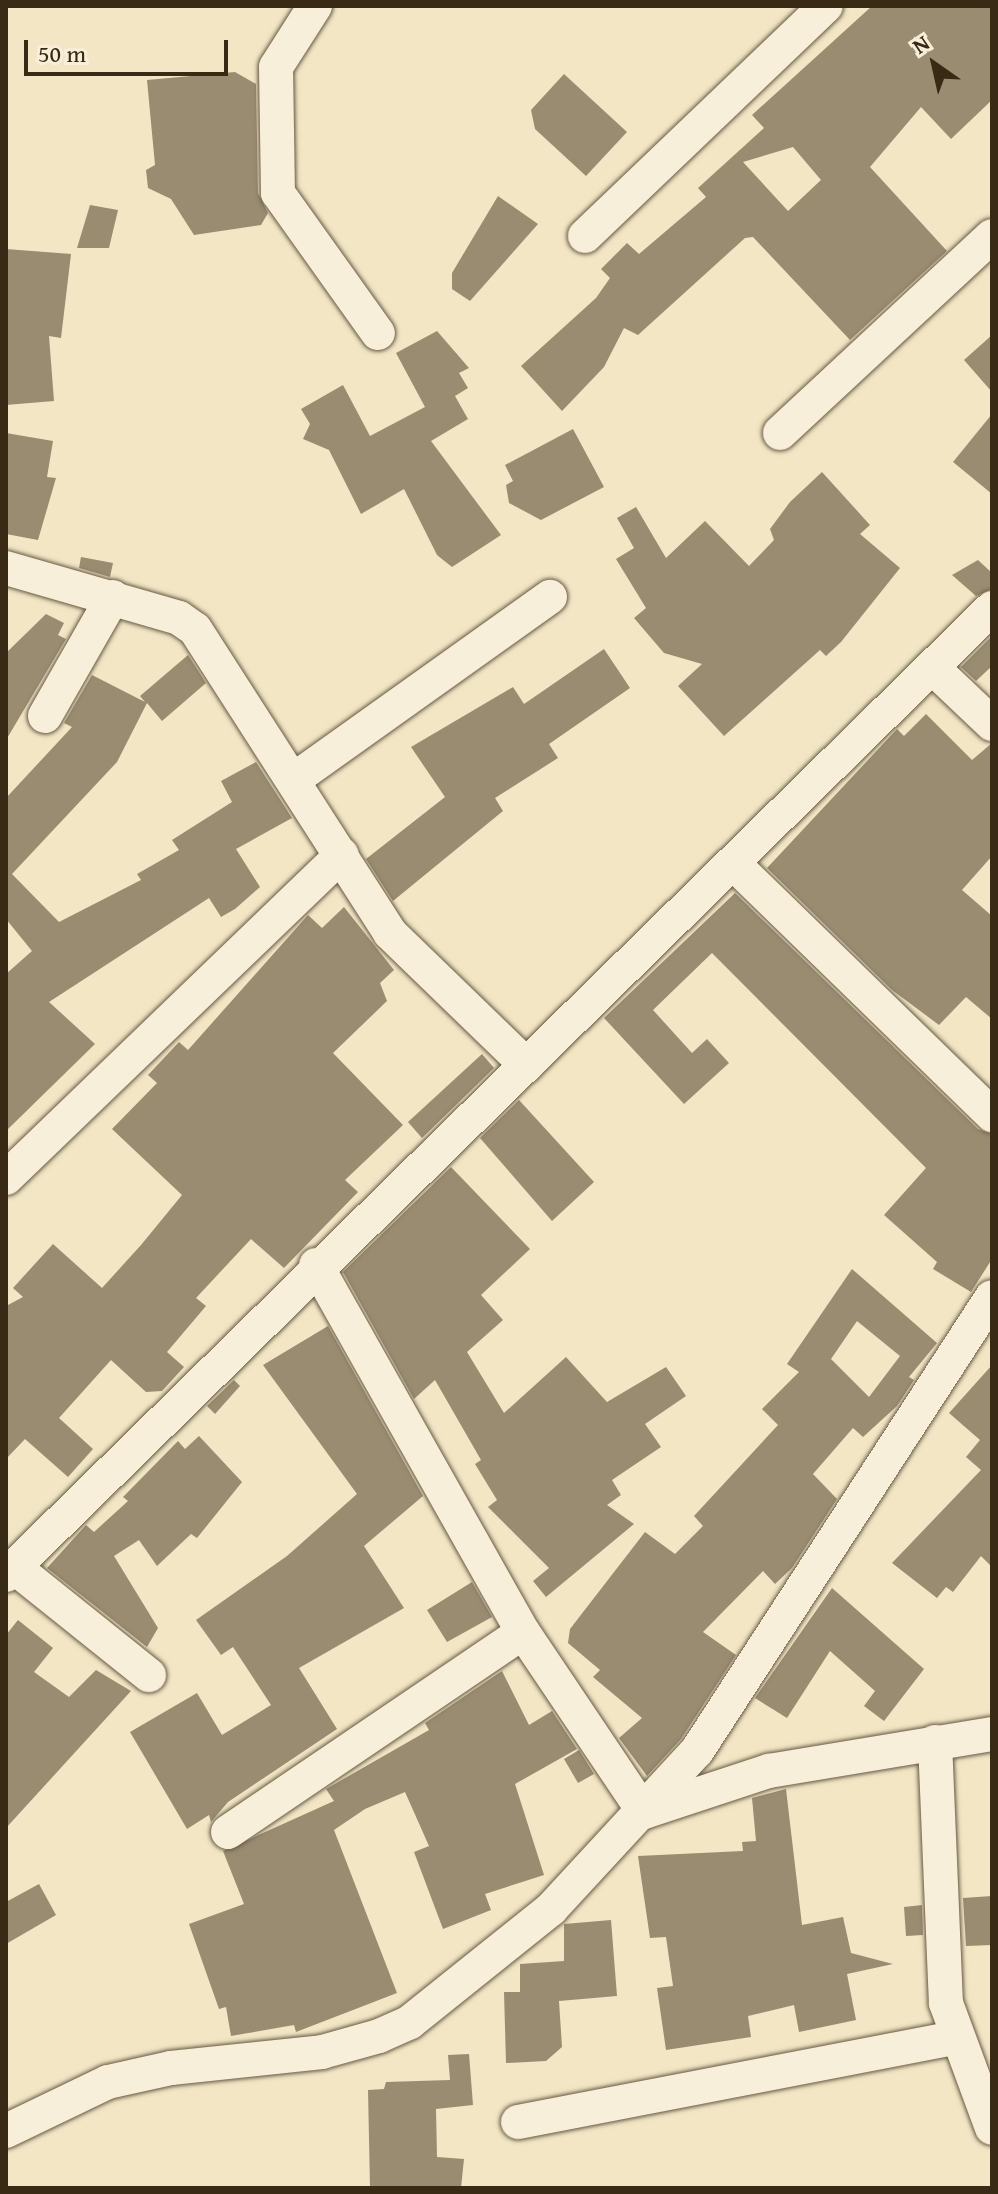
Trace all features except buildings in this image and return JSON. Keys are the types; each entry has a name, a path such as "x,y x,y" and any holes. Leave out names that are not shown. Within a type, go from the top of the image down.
{"street":[{"path":"315,6 276,67 278,193 378,333"},
{"path":"585,236 826,6"},
{"path":"780,433 992,236"},
{"path":"6,568 113,597 195,629 296,778 390,933 526,1065"},
{"path":"45,716 113,597"},
{"path":"296,778 550,597"},
{"path":"149,1675 10,1571 316,1265 735,865 992,608"},
{"path":"932,667 992,724"},
{"path":"6,1178 342,855"},
{"path":"735,865 992,1115"},
{"path":"316,1265 523,1632 644,1812"},
{"path":"6,2131 108,2082 171,2068 322,2052 410,2022 551,1909 644,1812 697,1751 992,1297"},
{"path":"228,1832 523,1632"},
{"path":"644,1812 769,1771 992,1734"},
{"path":"935,1742 939,1952 955,2038 992,2128"},
{"path":"518,2122 955,2038"}]}
